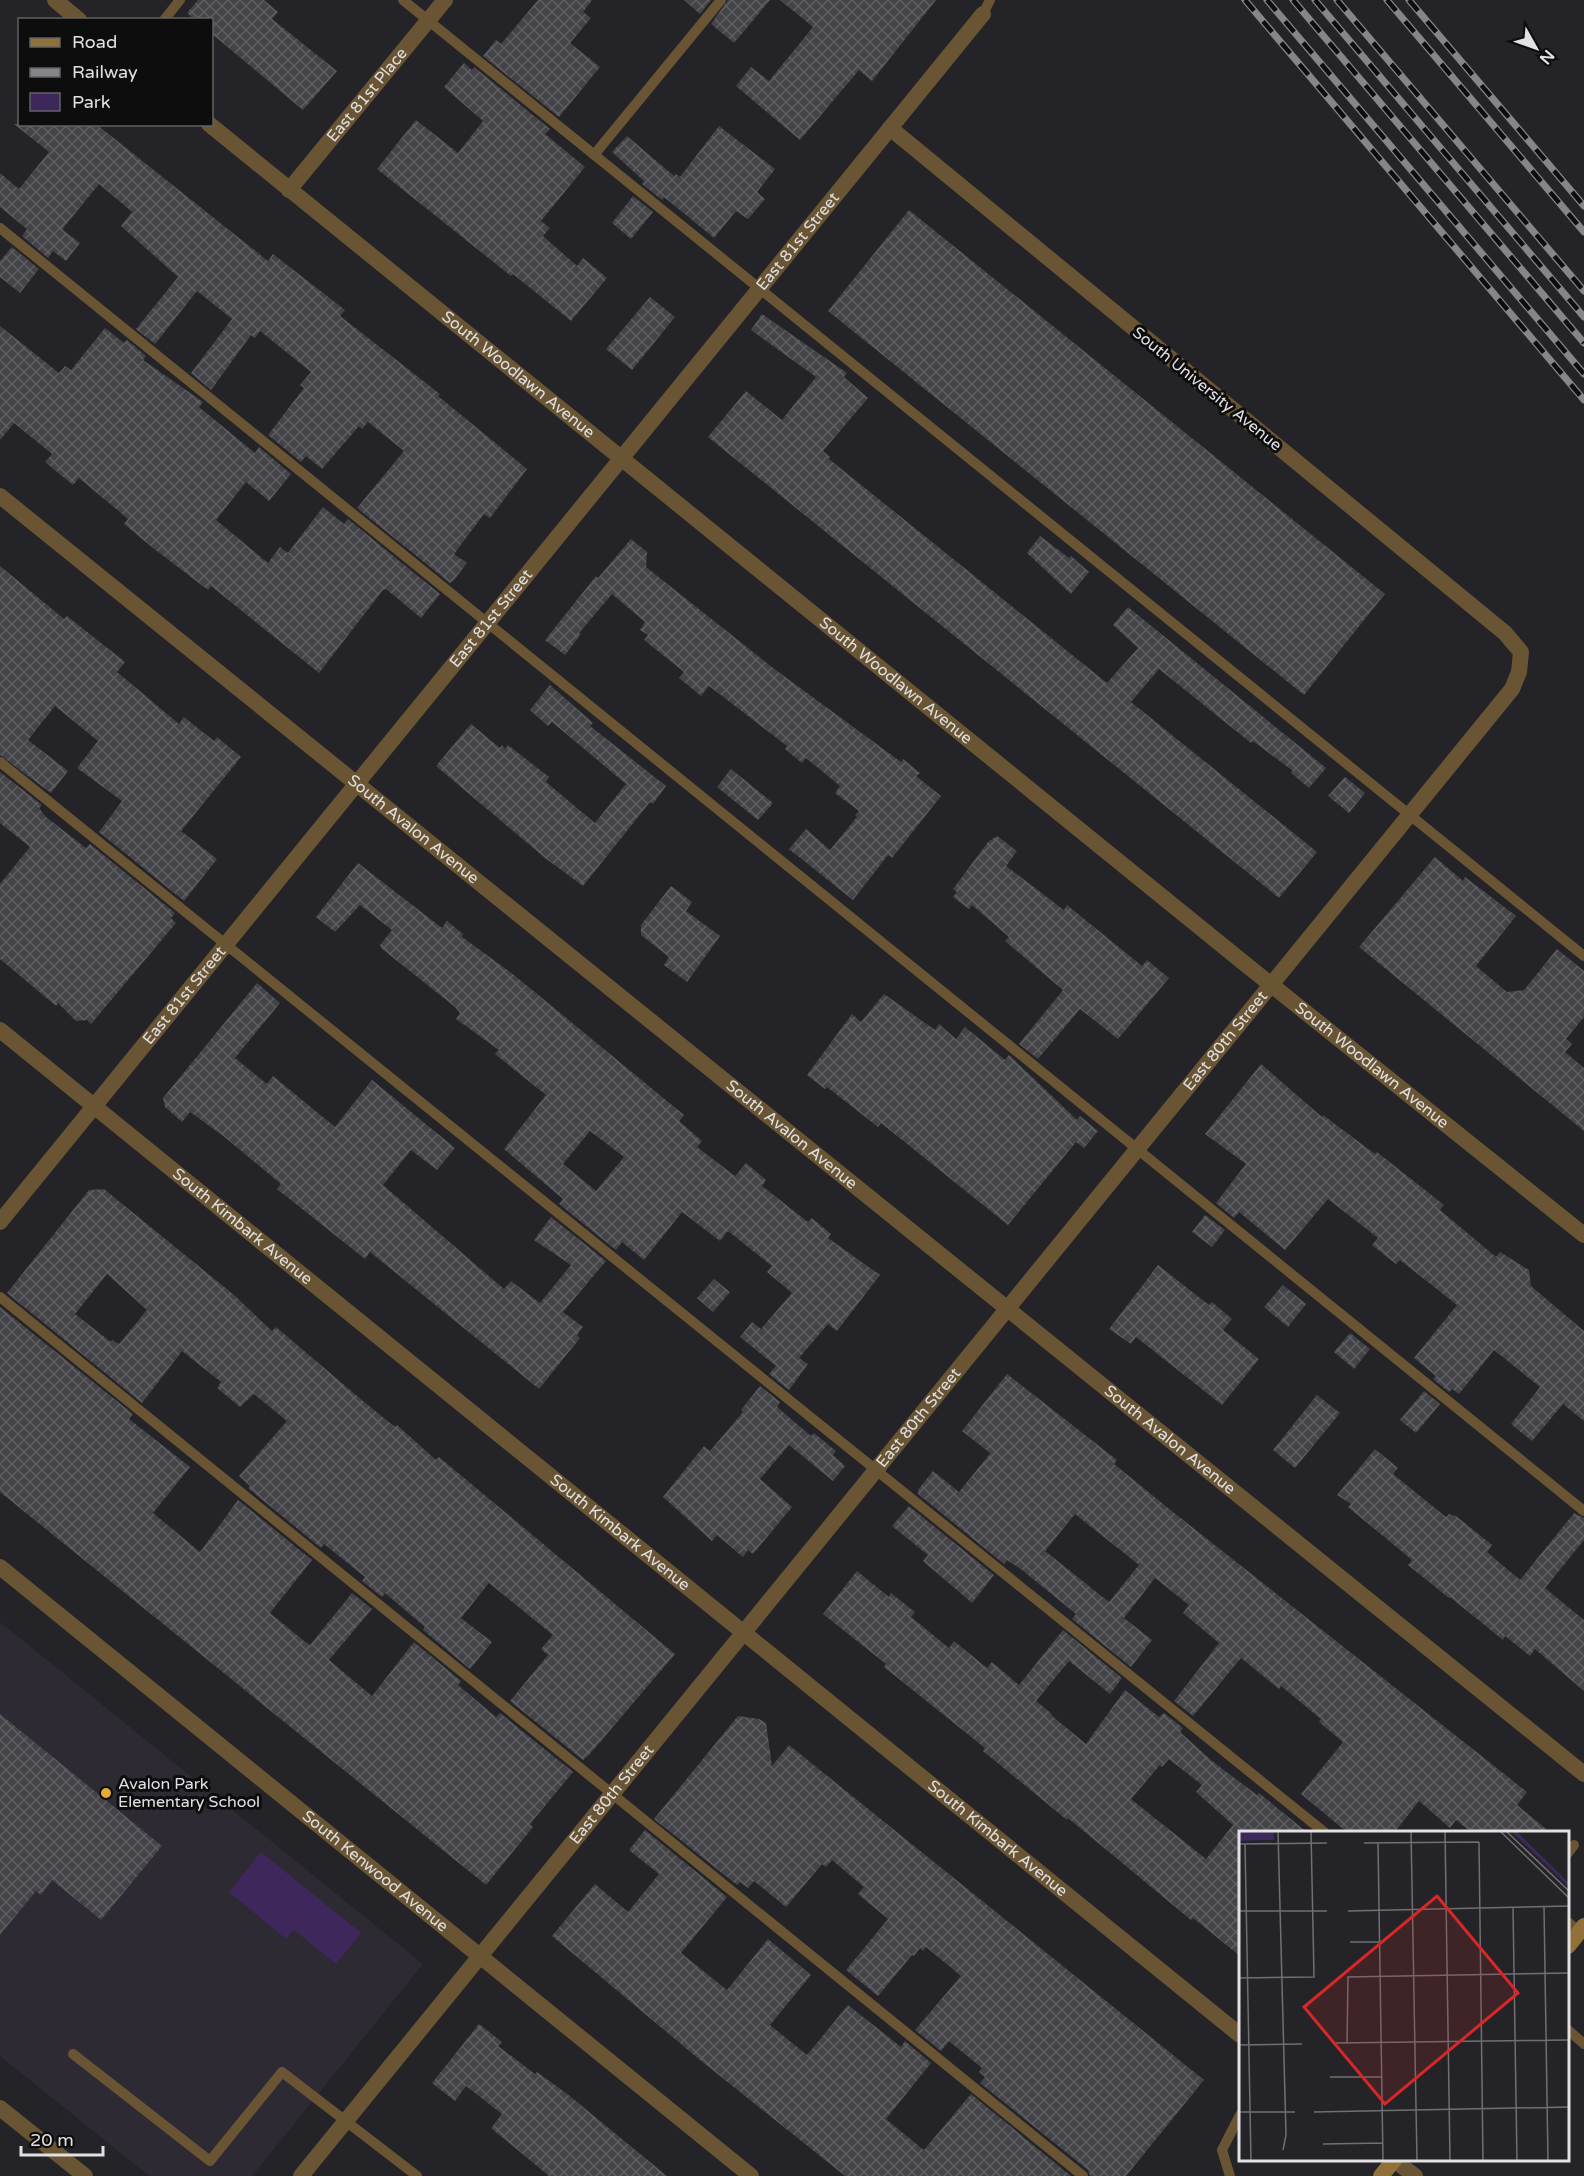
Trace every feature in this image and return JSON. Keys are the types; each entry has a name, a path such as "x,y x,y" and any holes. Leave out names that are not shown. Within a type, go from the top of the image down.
{"main road":[{"path":"1569,1944 1577,1927"},
{"path":"1381,2176 1393,2161"}],"street":[{"path":"55,0 77,18"},
{"name":"East 81st Place","path":"289,190 445,0"},
{"name":"East 81st Street","path":"0,1222 759,290 986,7"},
{"name":"South Woodlawn Avenue","path":"211,126 1271,985 1584,1235"},
{"name":"South University Avenue","path":"890,128 1505,633 1521,652"},
{"name":"South Avalon Avenue","path":"0,496 1584,1774"},
{"name":"East 80th Street","path":"301,2176 1512,689 1519,672 1521,652"},
{"name":"South Kimbark Avenue","path":"0,1030 1239,2034"},
{"name":"South Kenwood Avenue","path":"0,1567 751,2176"},
{"path":"0,2108 85,2176"},
{"path":"1395,2161 1415,2176"}],"lane":[{"path":"166,18 180,0"},
{"path":"403,0 1584,956"},
{"path":"594,155 721,0"},
{"path":"0,228 486,624 1584,1511"},
{"path":"0,762 1322,1831"},
{"path":"0,1297 1083,2176"},
{"path":"1569,2031 1584,2044"},
{"path":"73,2054 210,2161 282,2072 417,2176"},
{"path":"1230,2176 1222,2150 1239,2117"}],"shaded area":[{"name":"Avalon Park Elementary School","path":"0,1622 423,1964 252,2176 149,2176 0,2056"}],"green space":[{"path":"261,1852 361,1933 336,1964 294,1930 286,1939 229,1892"}],"building":[{"path":"198,0 264,0 278,12 272,19 337,71 303,110 213,35 213,18 193,18 187,13"},
{"path":"538,0 592,0 583,12 591,18 570,43 600,67 559,117 483,56 496,40 501,44"},
{"path":"684,0 711,0 700,14"},
{"path":"728,0 770,0 734,43 711,24"},
{"path":"780,0 936,0 872,81 859,70 800,140 736,86 751,67 769,81 813,27"},
{"path":"464,63 472,70 474,67 550,129 545,134 585,167 541,221 550,228 543,236 577,266 583,258 607,278 571,321 377,169 416,120 458,153 483,121 444,87"},
{"path":"14,124 18,126 99,126 268,261 273,254 345,310 340,316 440,394 438,396 527,469 490,518 484,514 454,554 467,563 454,580 450,583 357,508 404,451 368,422 362,429 359,426 322,469 306,456 301,462 268,435 304,388 300,385 311,372 260,331 255,338 251,335 211,390 191,373 232,319 197,291 155,344 136,329 178,277 121,226 132,212 99,184 64,227 63,230 80,243 66,261 53,251 48,258 22,236 27,229 0,207 0,173 19,189 49,152"},
{"path":"719,126 775,169 757,192 765,199 748,219 736,211 714,238 664,197 662,200 642,184 644,181 612,152 627,136 674,176 676,174 680,177"},
{"path":"633,196 653,212 631,239 612,223"},
{"path":"909,210 1385,594 1304,695 828,311"},
{"path":"12,247 39,269 20,293 0,277 0,261"},
{"path":"650,297 675,317 632,370 606,349"},
{"path":"762,314 847,373 844,377 868,398 823,451 830,457 829,459 1107,683 1138,648 1113,625 1128,607 1326,768 1309,788 1291,773 1293,771 1253,741 1251,743 1159,669 1131,702 1317,852 1279,898 708,437 746,391 782,420 816,377 751,330"},
{"path":"0,326 59,373 65,366 71,370 105,328 124,343 127,340 146,356 143,360 203,402 199,407 255,453 259,447 291,474 269,501 246,482 216,520 268,563 280,547 288,553 323,507 344,524 348,519 440,594 421,618 386,589 383,590 319,673 211,586 208,590 153,548 124,524 128,519 79,478 73,485 45,462 52,454 14,423 0,440"},
{"path":"1040,536 1069,558 1071,556 1089,572 1071,594 1027,553"},
{"path":"631,539 647,552 646,567 773,668 901,762 903,759 920,773 916,776 941,796 892,858 888,855 853,900 789,849 806,829 830,850 857,817 855,815 859,811 835,793 840,786 806,758 802,763 785,749 787,746 709,686 701,696 679,678 684,672 644,640 648,635 640,630 645,622 612,594 579,633 581,634 565,655 545,640 596,576 598,578"},
{"path":"0,566 64,619 67,616 125,662 117,672 179,724 184,717 214,741 217,737 241,757 181,831 217,859 184,901 99,832 122,801 77,768 98,741 55,706 28,740 68,771 51,793 0,755"},
{"path":"550,685 593,723 590,726 666,786 653,804 650,802 583,886 545,858 436,766 471,724 500,748 502,745 505,749 508,745 549,777 546,782 595,823 626,784 552,722 548,726 530,710"},
{"path":"731,769 773,803 758,820 717,787"},
{"path":"0,772 42,805 39,808 46,817 86,848 90,844 175,913 171,918 176,923 91,1024 87,1020 76,1021 58,1003 56,1006 0,959 0,884 30,847 0,823"},
{"path":"1345,777 1365,793 1349,813 1328,796"},
{"path":"997,836 1017,851 1006,866 1064,910 1067,905 1142,966 1147,960 1169,978 1118,1039 1080,1009 1038,1059 1019,1044 1063,990 1005,941 1009,937 972,905 969,909 953,897 957,892 953,889 988,842"},
{"path":"1435,857 1463,881 1465,877 1516,916 1476,966 1507,992 1524,990 1557,949 1584,971 1584,1017 1566,1039 1572,1044 1565,1052 1584,1068 1584,1131 1359,947"},
{"path":"358,863 442,928 447,921 463,934 462,937 514,975 684,1115 679,1121 702,1141 697,1147 735,1176 746,1163 766,1180 762,1186 808,1222 812,1218 831,1234 828,1238 880,1275 837,1331 828,1324 799,1358 808,1364 789,1390 769,1374 776,1366 740,1337 752,1322 761,1329 792,1293 767,1272 772,1266 728,1231 720,1241 682,1212 644,1260 622,1242 616,1250 559,1204 563,1199 504,1149 546,1095 495,1054 499,1050 456,1019 460,1013 455,1007 381,948 380,945 392,930 360,905 335,932 316,917","holes":["590,1131 624,1157 596,1191 563,1164"]},
{"path":"671,886 692,902 686,911 720,936 687,982 664,965 669,957 641,935 641,925"},
{"path":"257,983 280,1003 235,1058 267,1084 273,1076 335,1127 372,1080 455,1148 437,1170 411,1150 383,1185 504,1289 511,1281 540,1303 571,1265 534,1240 551,1217 606,1261 563,1312 583,1327 577,1335 580,1338 539,1389 370,1252 365,1259 277,1189 281,1184 222,1135 190,1112 182,1122 165,1107 163,1098"},
{"path":"884,994 935,1030 939,1024 956,1039 965,1027 1005,1060 1009,1055 1077,1120 1080,1116 1098,1131 1084,1148 1076,1142 1008,1225 881,1123 878,1127 827,1087 825,1089 807,1075 852,1014 861,1022"},
{"path":"1261,1064 1322,1117 1323,1115 1375,1154 1377,1152 1444,1205 1440,1210 1496,1257 1500,1252 1529,1270 1531,1286 1584,1331 1584,1421 1563,1404 1532,1441 1511,1424 1540,1387 1494,1350 1459,1394 1452,1389 1449,1392 1433,1379 1436,1376 1414,1358 1457,1305 1400,1260 1396,1264 1372,1245 1378,1238 1328,1199 1285,1250 1239,1212 1234,1218 1216,1203 1246,1164 1205,1134"},
{"path":"104,1189 234,1295 272,1331 276,1327 395,1427 397,1425 436,1460 439,1457 675,1654 589,1755 583,1760 510,1701 548,1655 541,1649 553,1635 489,1583 461,1618 492,1642 470,1669 423,1630 425,1627 385,1593 382,1597 362,1581 365,1577 324,1544 321,1548 248,1488 250,1486 239,1476 287,1421 254,1394 240,1407 217,1388 221,1382 182,1351 142,1403 7,1293 89,1190","holes":["107,1274 147,1310 119,1344 112,1340 111,1342 75,1314"]},
{"path":"1205,1215 1225,1230 1212,1247 1192,1232"},
{"path":"1158,1265 1209,1305 1212,1302 1232,1319 1223,1330 1259,1359 1222,1405 1136,1337 1131,1344 1109,1329"},
{"path":"714,1279 730,1292 713,1312 697,1298"},
{"path":"1283,1285 1306,1304 1288,1327 1264,1307"},
{"path":"0,1307 133,1414 129,1419 190,1467 153,1513 200,1552 238,1500 312,1560 270,1613 304,1641 310,1645 352,1593 372,1609 329,1660 372,1696 414,1642 461,1681 458,1685 496,1717 500,1713 573,1772 530,1824 533,1827 486,1885 0,1492"},
{"path":"1350,1333 1370,1349 1354,1369 1334,1352"},
{"path":"1007,1374 1117,1460 1114,1464 1173,1512 1527,1792 1517,1805 1549,1831 1470,1831 1456,1820 1450,1828 1419,1801 1396,1831 1346,1831 1301,1794 1343,1742 1319,1722 1321,1719 1281,1686 1279,1689 1241,1658 1193,1716 1174,1701 1219,1643 1183,1613 1189,1605 1155,1578 1124,1618 1152,1640 1131,1667 1072,1619 1076,1614 1022,1570 1007,1560 1004,1564 918,1494 918,1490 933,1471 959,1492 990,1453 962,1431","holes":["1075,1514 1139,1565 1109,1602 1045,1551"]},
{"path":"760,1386 780,1402 777,1407 811,1436 814,1433 836,1451 833,1455 845,1466 833,1481 789,1445 760,1479 792,1507 753,1554 748,1550 743,1557 717,1535 712,1541 663,1497 704,1446 710,1451 743,1412 741,1410"},
{"path":"1424,1391 1440,1404 1416,1433 1400,1420"},
{"path":"1317,1395 1340,1413 1295,1468 1273,1450"},
{"path":"1375,1449 1398,1468 1393,1474 1446,1517 1449,1514 1456,1516 1492,1545 1487,1552 1520,1580 1574,1513 1584,1518 1584,1540 1545,1588 1584,1620 1584,1691 1535,1649 1530,1656 1505,1636 1503,1640 1449,1598 1408,1565 1412,1560 1348,1507 1351,1504 1337,1495"},
{"path":"909,1506 994,1575 972,1603 923,1561 928,1555 892,1526"},
{"path":"857,1571 889,1597 891,1593 915,1612 911,1617 949,1648 954,1641 987,1668 992,1662 1019,1685 1063,1630 1122,1678 1110,1694 1069,1661 1036,1701 1086,1744 1125,1690 1159,1717 1164,1713 1183,1728 1180,1732 1212,1761 1257,1795 1259,1793 1306,1831 1239,1831 1239,1955 1193,1918 1191,1920 983,1751 985,1748 884,1667 886,1664 823,1614","holes":["1169,1759 1202,1785 1196,1792 1233,1825 1206,1859 1131,1799 1160,1765 1162,1767"]},
{"path":"0,1714 162,1846 101,1920 52,1880 41,1895 36,1891 0,1935"},
{"path":"738,1716 759,1719 766,1723 772,1766 789,1745 1204,2080 1126,2176 1090,2176 1088,2170 980,2083 985,2077 979,2072 982,2068 949,2041 941,2051 915,2030 961,1976 926,1947 923,1951 920,1948 914,1956 912,1955 878,1996 846,1970 888,1919 858,1894 864,1887 832,1860 826,1867 822,1864 786,1907 754,1881 748,1888 740,1882 737,1885 654,1819"},
{"path":"645,1830 727,1897 681,1953 727,1990 768,1939 811,1975 770,2025 807,2055 848,2005 901,2047 905,2041 931,2063 886,2119 920,2147 924,2150 971,2094 1071,2176 845,2176 700,2060 552,1936 595,1884 628,1912 659,1874 629,1850"},
{"path":"479,2024 502,2042 498,2046 535,2074 537,2072 566,2093 667,2176 549,2176 491,2128 502,2114 466,2086 455,2101 432,2083"}],"railway":[{"path":"1245,0 1584,400"},
{"path":"1267,0 1584,374"},
{"path":"1293,0 1584,343"},
{"path":"1315,0 1584,317"},
{"path":"1337,0 1584,291"},
{"path":"1387,0 1584,232"},
{"path":"1409,0 1584,206"}],"place":[{"name":"Avalon Park Elementary School","path":"106,1793"}]}
